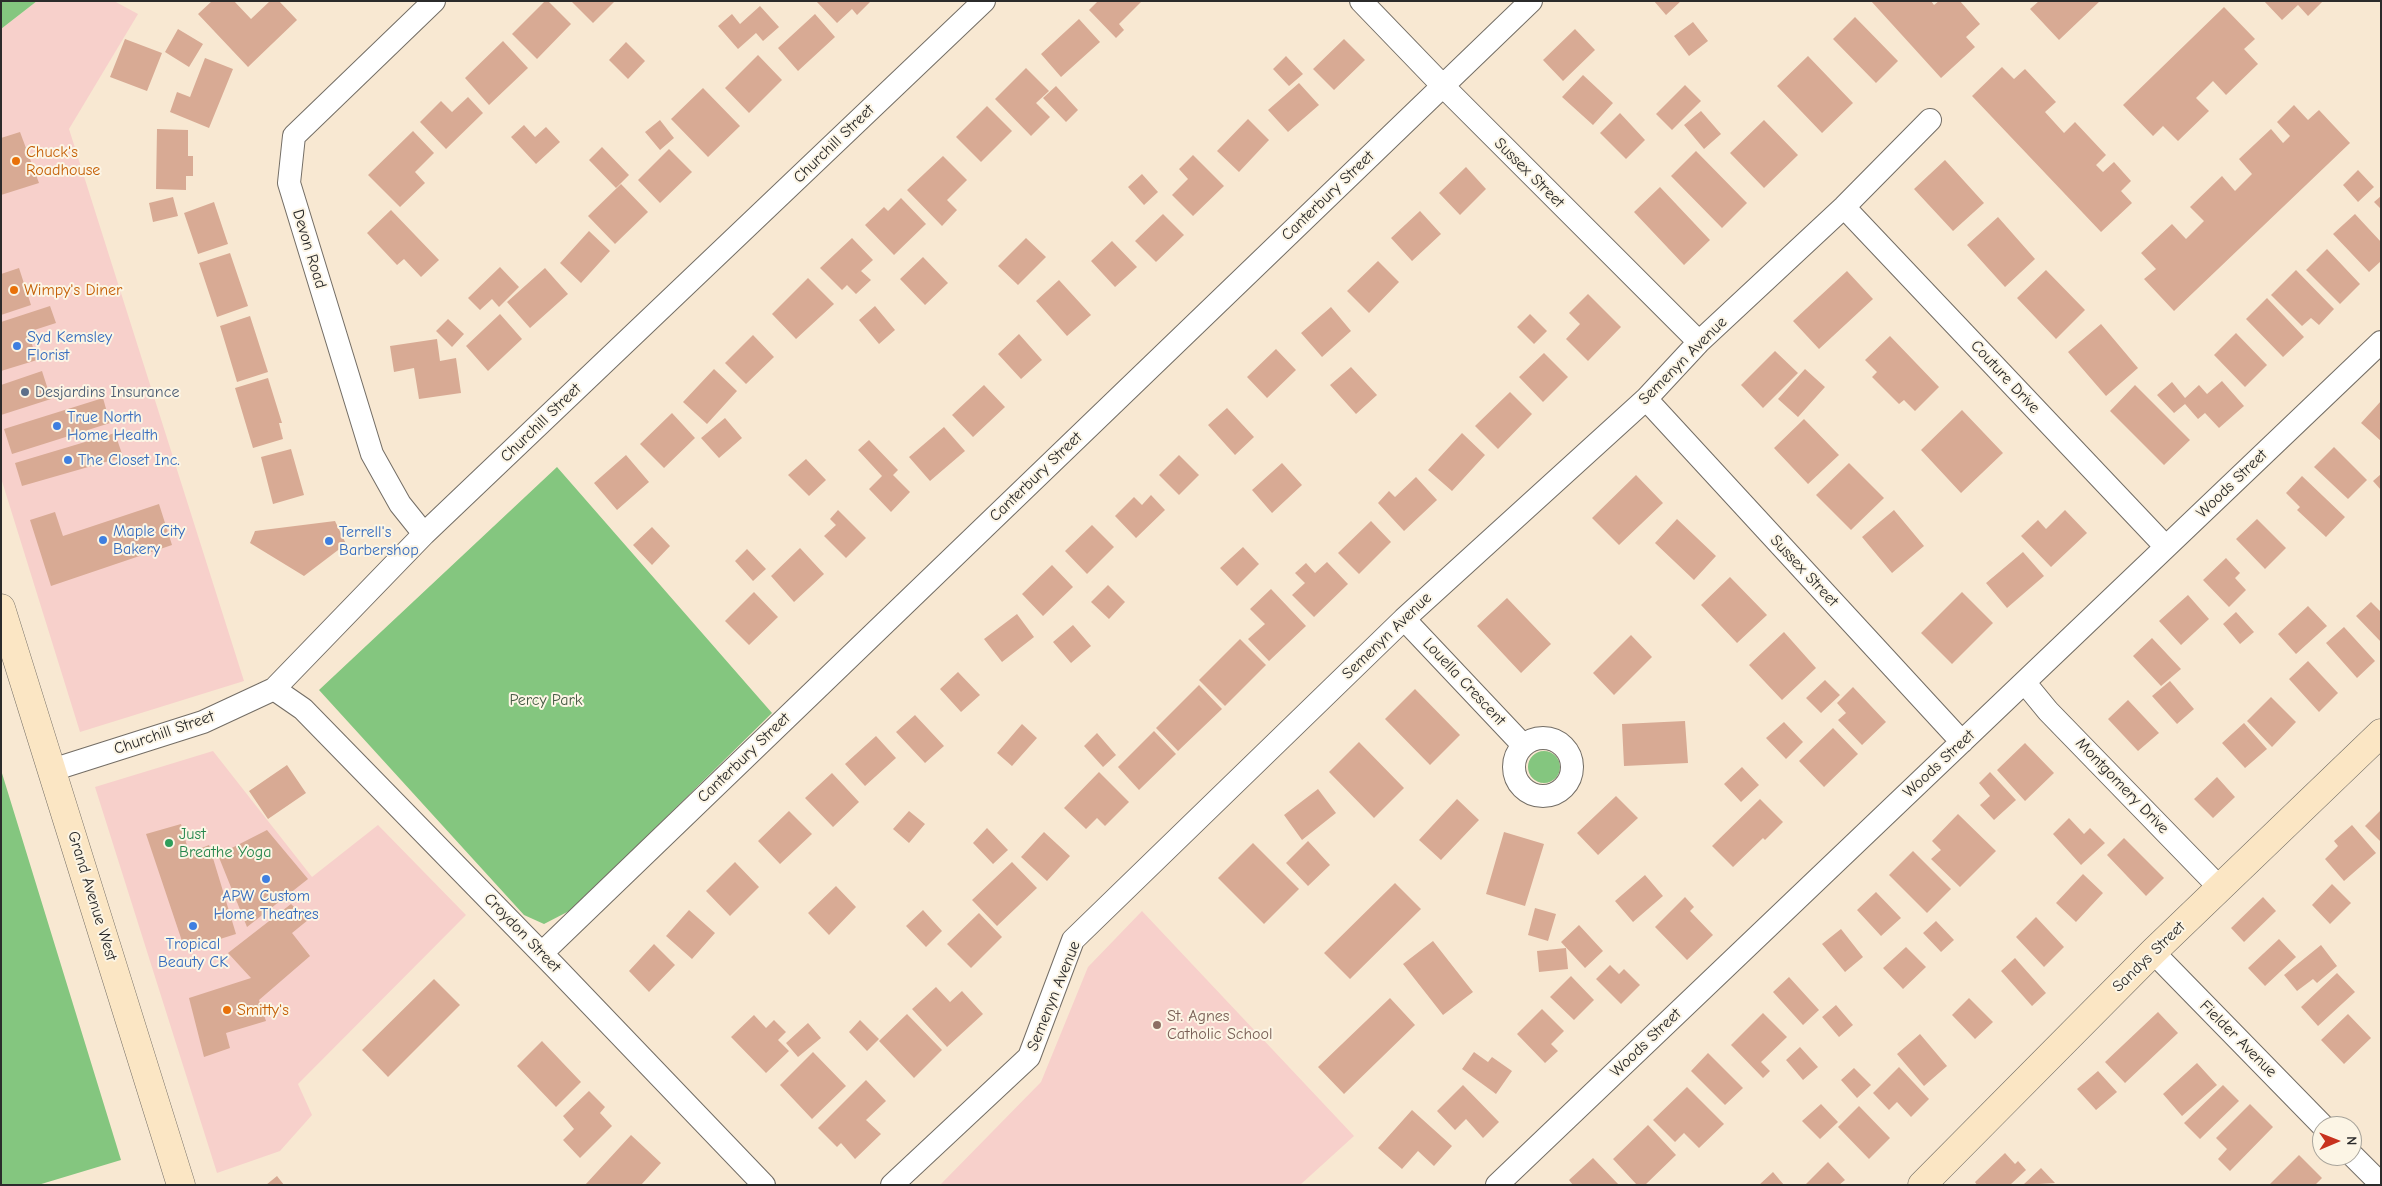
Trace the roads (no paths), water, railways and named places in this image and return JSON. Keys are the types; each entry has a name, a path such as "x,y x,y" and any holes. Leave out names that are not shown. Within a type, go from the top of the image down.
{"street":[{"name":"Devon Road","path":"424,534 400,504 372,454 289,183 294,136 434,1"},
{"name":"Churchill Street","path":"52,770 204,722 274,688 424,534 984,1"},
{"name":"Sussex Street","path":"1361,1 1442,85 1699,342"},
{"name":"Canterbury Street","path":"542,953 1531,1"},
{"name":"Semenyn Avenue","path":"892,1185 1029,1057 1074,940 1404,619 1646,399 1699,342 1844,207 1930,120"},
{"name":"Couture Drive","path":"1844,207 2166,547"},
{"name":"Woods Street","path":"1497,1185 2381,342"},
{"name":"Sussex Street","path":"1646,399 1962,742"},
{"name":"Grand Avenue West","path":"1,608 181,1185"},
{"name":"Louella Crescent","path":"1404,619 1523,745"},
{"name":"Montgomery Drive","path":"2025,683 2048,711 2219,887"},
{"name":"Croydon Street","path":"274,688 303,709 542,953 764,1185"},
{"name":"Sandys Street","path":"1922,1185 2219,887 2381,732"},
{"name":"Fielder Avenue","path":"2154,952 2314,1116"},
{"path":"2362,1165 2381,1184"}],"place":[{"name":"Chuck's Roadhouse","path":"16,161"},
{"name":"Wimpy's Diner","path":"14,290"},
{"name":"Syd Kemsley Florist","path":"17,346"},
{"name":"Desjardins Insurance","path":"25,392"},
{"name":"True North Home Health","path":"57,426"},
{"name":"The Closet Inc.","path":"68,460"},
{"name":"Maple City Bakery","path":"103,540"},
{"name":"Terrell's Barbershop","path":"329,541"},
{"name":"Just Breathe Yoga","path":"169,843"},
{"name":"APW Custom Home Theatres","path":"266,879"},
{"name":"Tropical Beauty CK","path":"193,926"},
{"name":"Smitty's","path":"227,1010"},
{"name":"St. Agnes Catholic School","path":"1157,1025"}],"park label":[{"name":"Percy Park","path":"546,700"}]}
